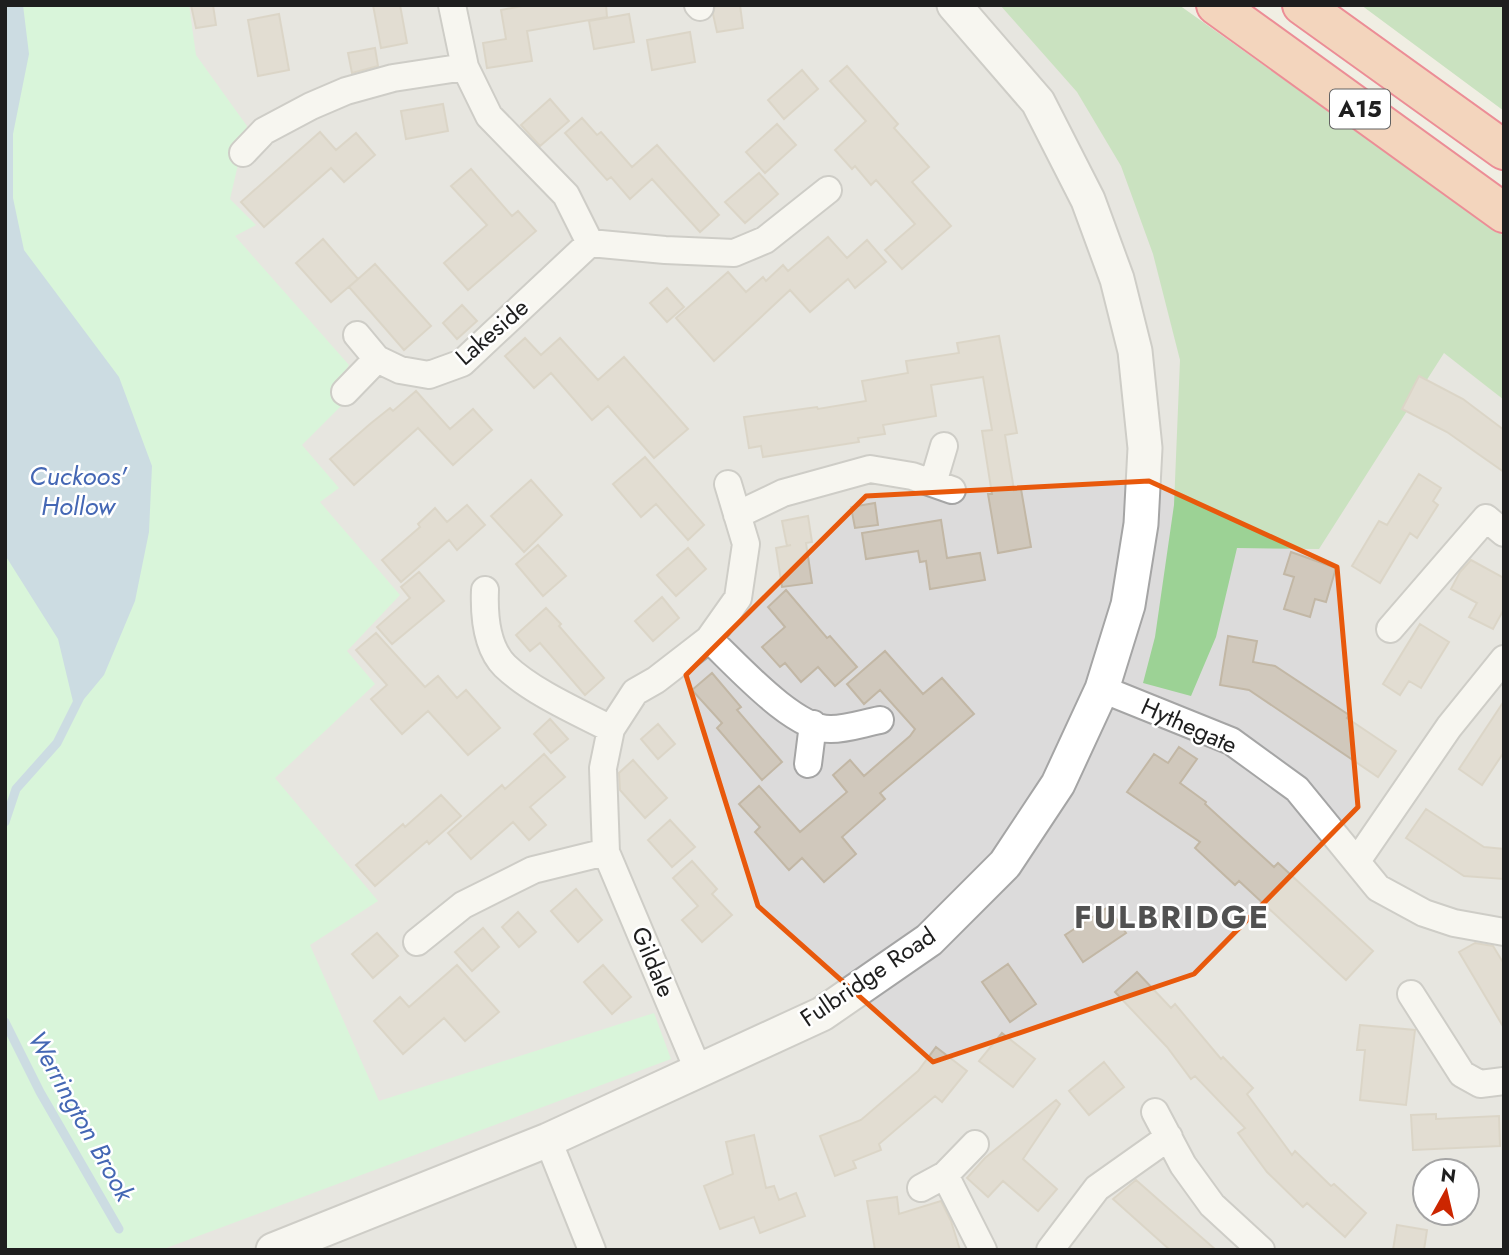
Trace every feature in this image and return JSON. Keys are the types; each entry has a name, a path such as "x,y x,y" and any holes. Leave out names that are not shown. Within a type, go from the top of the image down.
{"highway":[{"name":"A15","path":"1216,5 1504,213"},
{"name":"A15","path":"1303,5 1504,150"}],"street":[{"path":"452,5 465,67 489,116 566,195 590,243 734,253 765,240 828,190"},
{"name":"Fulbridge Road","path":"273,1250 548,1140 822,1014 929,940 1005,864 1058,784 1102,689 1128,605 1141,524 1145,448 1135,351 1117,279 1088,200 1038,102 954,5"},
{"path":"243,153 264,131 346,91 393,78 465,67"},
{"name":"Lakeside","path":"357,335 377,359 400,370 429,375 462,363 590,243"},
{"path":"345,392 377,359"},
{"path":"737,515 783,493 870,469 912,476 943,487 944,446"},
{"name":"Gildale","path":"699,1072 606,852 603,768 611,729 635,692 656,680 709,639 738,598 746,544 728,484"},
{"path":"1390,629 1486,518 1504,533"},
{"path":"485,590 484,613 491,641 503,665 548,696 611,729"},
{"path":"709,639 777,703 803,721 829,729 880,720"},
{"path":"1357,862 1449,727 1504,659"},
{"name":"Hythegate","path":"1102,689 1231,741 1297,789 1378,888 1424,913 1454,923 1503,933"},
{"path":"808,764 813,724"},
{"path":"416,942 463,905 533,870 606,852"},
{"path":"1410,994 1462,1074 1480,1084 1504,1081"},
{"path":"1155,1112 1183,1164 1213,1205 1261,1250"},
{"path":"1050,1250 1097,1188 1169,1137"},
{"path":"548,1140 592,1250"},
{"path":"920,1188 945,1175 975,1144"},
{"path":"945,1175 984,1250"}],"highlighted area":[{"path":"1149,481 1337,567 1358,807 1194,974 933,1062 758,906 686,675 866,496"}],"shaded area":[{"path":"5,5 1052,5 1444,352 1504,400 1504,1250 5,1250"}],"green space":[{"path":"5,5 189,5 196,55 247,126 230,199 256,225 235,236 349,365 337,385 347,400 302,445 339,488 320,502 400,595 347,651 375,684 275,778 378,901 310,945 379,1101 654,1013 671,1059 161,1250 5,1250"},
{"path":"1000,5 1179,5 1504,236 1504,400 1444,353 1319,549 1237,548 1216,637 1191,696 1143,683 1155,637 1174,505 1180,360 1153,254 1121,166 1077,92"},
{"path":"1361,5 1504,5 1504,111"}],"water":[{"name":"Cuckoos' Hollow","path":"5,5 23,5 29,54 13,134 13,198 24,250 119,377 152,466 149,532 135,601 104,675 75,710 58,639 5,555"}],"building":[{"path":"191,5 213,5 216,25 196,28"},
{"path":"373,5 400,5 407,43 381,48"},
{"path":"527,5 606,5 607,17 527,31 532,61 487,68 483,43 506,39 501,10"},
{"path":"715,5 740,5 743,28 717,32 713,14"},
{"path":"279,14 289,70 258,76 248,20"},
{"path":"629,14 634,42 594,49 589,21"},
{"path":"690,32 695,62 652,70 647,40"},
{"path":"375,48 378,66 352,73 348,53"},
{"path":"847,66 898,124 894,128 929,167 912,182 951,226 902,269 885,250 915,224 876,180 871,185 855,166 852,169 835,150 866,121 830,81"},
{"path":"802,70 818,89 784,119 768,100"},
{"path":"550,99 569,121 540,146 521,125"},
{"path":"443,104 448,131 406,139 401,111"},
{"path":"582,118 597,135 601,132 632,167 657,145 719,215 700,232 652,179 630,199 611,177 607,180 565,133"},
{"path":"777,124 796,145 765,173 746,152"},
{"path":"320,132 336,150 356,133 375,155 344,182 331,168 264,227 241,202"},
{"path":"471,169 512,216 518,211 536,231 468,290 444,263 487,225 451,186"},
{"path":"759,173 778,194 745,223 725,202"},
{"path":"828,237 847,258 867,240 886,262 855,288 848,279 810,312 790,290 714,361 676,318 728,272 746,292 763,277 766,281 783,265 788,271"},
{"path":"323,239 358,279 331,302 296,263"},
{"path":"375,264 431,326 404,350 349,287"},
{"path":"667,288 684,307 667,322 650,303"},
{"path":"462,305 477,321 457,339 443,323"},
{"path":"999,336 1017,433 1005,435 1014,490 1021,489 1031,547 998,553 988,494 992,494 982,431 992,430 983,377 931,385 936,416 883,425 885,434 858,438 859,442 763,457 761,446 749,448 744,417 866,401 862,381 908,373 906,361 959,353 957,343"},
{"path":"525,338 541,355 560,338 598,380 624,357 688,429 654,458 608,406 592,420 551,373 534,388 505,356"},
{"path":"1419,376 1463,399 1504,430 1504,472 1447,432 1402,409"},
{"path":"416,391 450,429 473,409 492,430 453,465 418,428 354,485 330,459 390,408 393,411"},
{"path":"645,457 704,525 688,540 656,504 641,517 613,484"},
{"path":"1419,474 1441,488 1433,501 1438,505 1417,538 1410,533 1380,583 1352,566 1379,521 1387,525"},
{"path":"531,480 562,515 524,552 491,516"},
{"path":"875,503 878,525 855,528 851,507"},
{"path":"467,505 485,525 457,550 449,540 401,582 382,560 420,527 418,524 435,508 447,522"},
{"path":"808,516 812,542 806,543 812,583 782,587 776,548 787,546 782,521"},
{"path":"941,520 947,558 980,553 985,580 930,589 926,561 920,562 918,551 866,559 862,533"},
{"path":"538,545 566,576 543,596 516,564"},
{"path":"688,548 706,569 676,596 657,575"},
{"path":"1291,552 1336,568 1326,602 1315,599 1310,617 1284,609 1294,577 1284,574"},
{"path":"1471,560 1504,578 1504,609 1493,629 1469,617 1477,603 1451,589 1460,572"},
{"path":"419,572 444,601 392,644 377,627 410,598 401,587"},
{"path":"786,590 827,638 830,636 857,667 835,686 818,667 801,682 785,663 780,667 762,647 785,627 768,607"},
{"path":"662,597 679,618 653,641 635,621"},
{"path":"546,608 604,678 585,695 540,643 530,651 516,635"},
{"path":"1420,624 1449,642 1421,688 1409,681 1400,695 1383,684"},
{"path":"376,633 425,687 438,676 457,698 466,690 500,728 468,755 428,711 402,734 371,699 387,685 356,650"},
{"path":"1228,636 1257,641 1253,662 1275,666 1349,715 1347,718 1396,751 1378,777 1249,690 1220,685"},
{"path":"885,651 923,694 942,678 974,714 880,793 885,799 842,837 856,854 824,882 802,858 789,870 755,832 760,827 739,804 759,786 800,832 847,792 833,775 850,760 864,776 910,736 915,729 880,690 864,704 847,684"},
{"path":"712,673 741,707 737,710 782,762 762,780 717,728 722,723 692,690"},
{"path":"1504,701 1504,752 1482,785 1459,769"},
{"path":"550,719 568,739 551,753 534,734"},
{"path":"658,724 675,744 658,759 641,739"},
{"path":"1179,747 1197,759 1180,783 1206,802 1205,804 1274,867 1278,863 1373,951 1346,980 1239,881 1235,885 1195,848 1200,842 1127,792 1154,754 1168,763"},
{"path":"544,754 565,777 530,807 546,825 529,840 513,822 471,859 448,833 502,785 505,789"},
{"path":"633,760 667,798 645,818 620,790 619,773"},
{"path":"441,795 461,816 375,886 356,865"},
{"path":"1426,809 1484,847 1504,849 1504,879 1464,876 1406,838"},
{"path":"670,820 695,847 672,867 648,840"},
{"path":"692,861 717,889 712,894 732,915 702,942 682,920 698,906 673,878"},
{"path":"576,889 602,920 578,942 551,911"},
{"path":"1108,907 1126,933 1083,962 1065,935"},
{"path":"518,912 536,932 519,947 502,927"},
{"path":"483,928 499,947 472,971 455,952"},
{"path":"377,933 398,956 373,978 352,954"},
{"path":"1475,943 1493,946 1504,964 1504,1028 1459,952"},
{"path":"1008,964 1036,1004 1010,1022 982,982"},
{"path":"457,965 499,1012 465,1041 444,1018 403,1054 374,1021 400,997 409,1007"},
{"path":"603,965 631,997 612,1014 584,982"},
{"path":"1137,972 1171,1008 1175,1004 1221,1059 1223,1057 1253,1088 1247,1094 1292,1155 1295,1151 1331,1186 1334,1184 1366,1213 1345,1237 1307,1203 1303,1207 1267,1172 1238,1133 1245,1128 1195,1076 1191,1079 1167,1047 1115,992"},
{"path":"1360,1025 1415,1030 1406,1105 1360,1100 1365,1050 1357,1050"},
{"path":"1002,1033 1035,1059 1013,1087 979,1061"},
{"path":"936,1047 967,1071 942,1102 935,1096 879,1144 881,1150 853,1161 856,1168 835,1176 820,1136 861,1120 918,1071"},
{"path":"1104,1062 1124,1087 1089,1115 1069,1091"},
{"path":"1056,1100 1060,1104 1023,1159 1057,1189 1038,1211 1003,1181 988,1197 967,1178 985,1158"},
{"path":"1436,1114 1436,1119 1499,1116 1500,1146 1413,1150 1411,1115"},
{"path":"754,1135 766,1188 774,1186 779,1200 796,1193 805,1216 760,1233 754,1217 720,1229 704,1186 733,1174 726,1142"},
{"path":"1136,1180 1216,1250 1170,1250 1113,1199"},
{"path":"897,1197 899,1214 941,1201 960,1250 875,1250 867,1201"},
{"path":"1397,1225 1427,1230 1424,1250 1393,1250"}],"waterway":[{"name":"Werrington Brook","path":"5,822 16,789 57,743 79,699"},
{"name":"Werrington Brook","path":"5,1022 40,1092 119,1229"}],"district":[{"name":"FULBRIDGE","path":"1172,917"}]}
